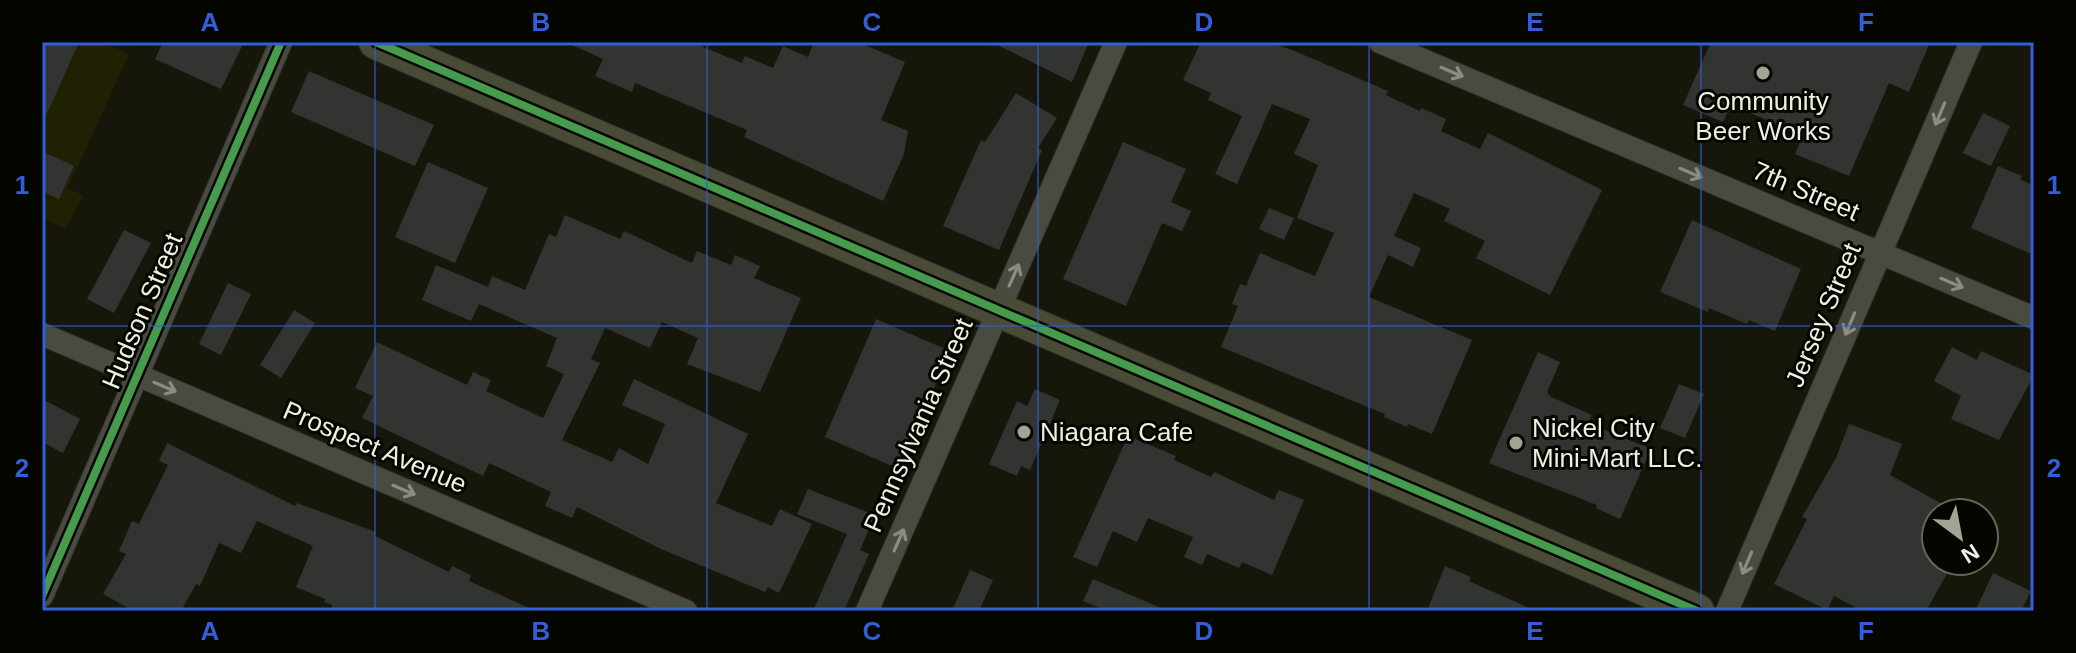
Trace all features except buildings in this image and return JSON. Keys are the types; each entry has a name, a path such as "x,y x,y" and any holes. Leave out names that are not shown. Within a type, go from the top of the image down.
{"main road":[{"path":"376,42 1697,611"}],"street":[{"name":"Hudson Street","path":"42,596 281,42"},
{"name":"Pennsylvania Street","path":"867,611 1116,42"},
{"name":"7th Street","path":"1380,42 2034,318"},
{"name":"Jersey Street","path":"1727,611 1971,42"},
{"name":"Prospect Avenue","path":"42,334 686,611"}],"shaded area":[{"path":"42,42 102,42 129,54 68,188 84,196 65,229 42,218"}],"cycle path":[{"path":"42,596 281,42"},
{"path":"376,42 1697,611"}],"place":[{"name":"Community Beer Works","path":"1763,73"},
{"name":"Niagara Cafe","path":"1024,432"},
{"name":"Nickel City Mini-Mart LLC.","path":"1516,443"}]}
